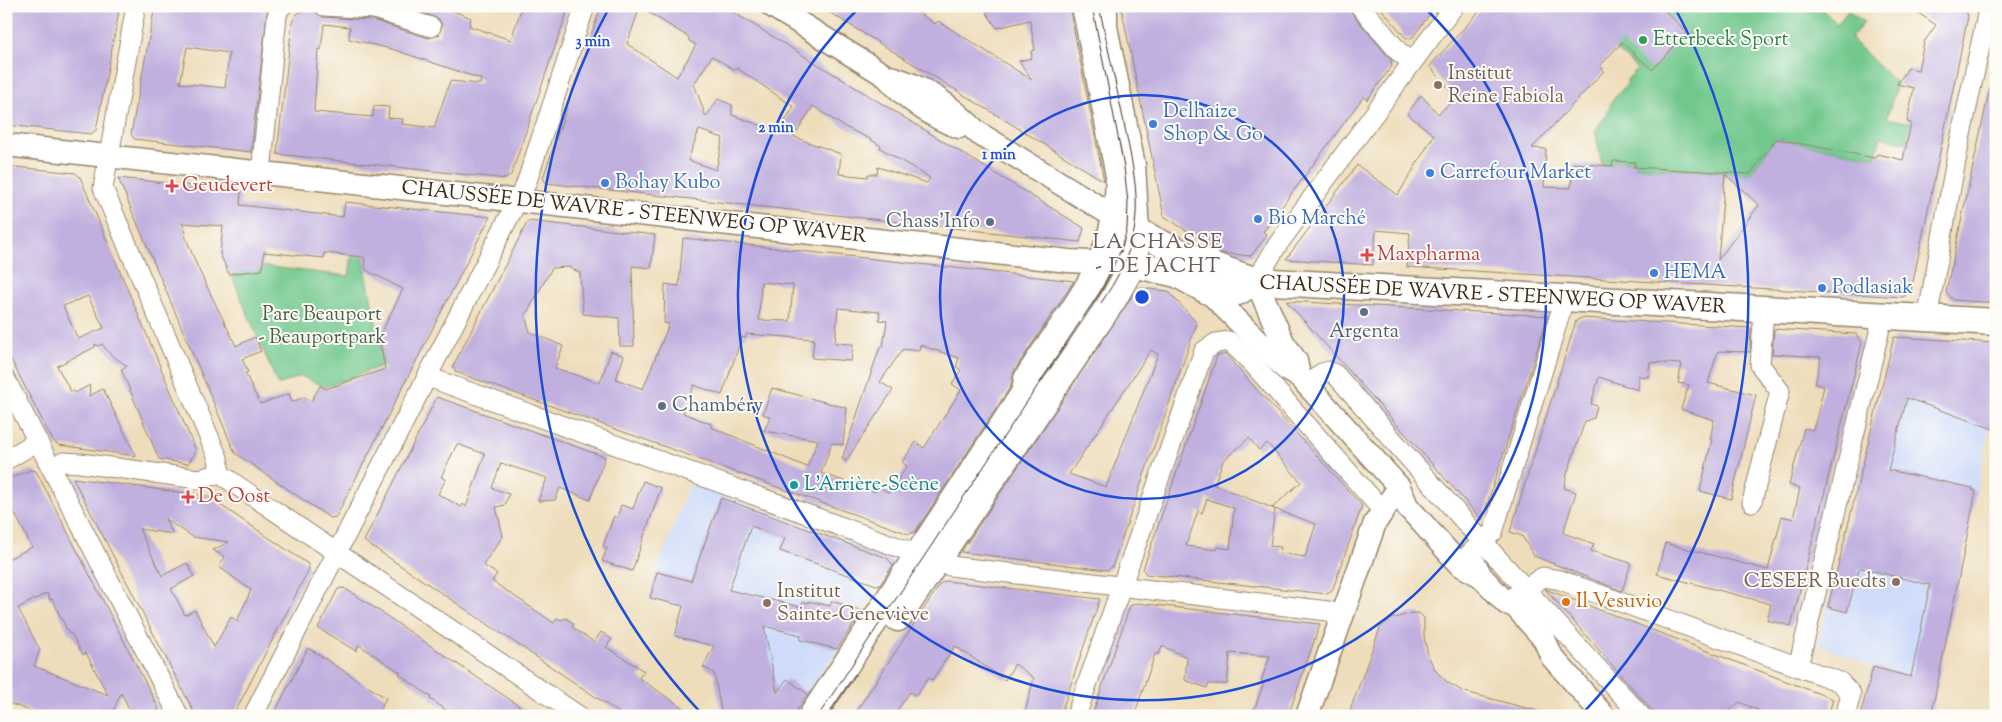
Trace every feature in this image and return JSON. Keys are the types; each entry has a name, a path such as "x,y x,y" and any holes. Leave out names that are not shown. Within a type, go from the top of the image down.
{"main road":[{"path":"832,716 1025,392 1027,379 1102,262 1111,240 1114,217 1138,232 1207,264 1256,281"},
{"path":"812,716 1067,370 1133,264 1138,232"},
{"name":"CHAUSSÉE DE WAVRE - STEENWEG OP WAVER","path":"1133,264 1177,274 1208,291 1238,292 1256,281 1996,322"}],"street":[{"path":"136,6 103,188 218,458 220,474 579,716"},
{"path":"261,172 277,16 279,8 282,6"},
{"path":"324,6 374,9 431,27"},
{"path":"253,716 526,184 585,6"},
{"path":"772,6 886,76 900,91 923,108 953,125 978,133 1114,217 1117,176 1083,6"},
{"path":"1106,6 1106,27 1134,165 1138,232"},
{"path":"1360,6 1399,52 1412,62"},
{"path":"1303,382 1296,361 1283,342 1256,281 1278,244 1454,6"},
{"path":"1927,318 1958,153 1990,9"},
{"name":"CHAUSSÉE DE WAVRE - STEENWEG OP WAVER","path":"6,145 1077,262 1133,264"},
{"path":"1208,291 1286,369 1303,382 1399,487 1407,506 1471,553 1526,588 1641,716"},
{"path":"1471,553 1493,532 1560,314 1562,298"},
{"path":"1752,502 1780,391 1760,365 1764,309"},
{"path":"1798,667 1883,316"},
{"path":"1076,716 1204,351 1216,343 1229,341 1252,362 1382,510"},
{"path":"1303,382 1329,371 1335,374 1471,553 1481,576 1506,603"},
{"path":"428,376 950,566 1328,611 1342,615"},
{"path":"6,380 179,716"},
{"path":"6,460 38,441"},
{"path":"52,467 63,462 80,463 198,480 220,474"},
{"path":"1307,716 1375,523 1399,487"},
{"path":"1604,716 1552,658 1533,648 1504,615 1506,603 1543,577 1560,580 1840,682 1851,694 1845,716"}],"shaded area":[{"name":"CESEER Buedts","path":"1888,365 1995,400 1931,715 1909,677 1873,667 1818,644"},
{"name":"Institut Sainte-Geneviève","path":"690,484 889,556 893,561 892,568 793,716 781,716 740,651 673,638 682,608 649,599 657,570"}],"green space":[{"path":"1570,6 1819,6 1837,24 1848,11 1864,22 1851,38 1897,84 1887,118 1915,124 1911,144 1881,137 1875,158 1776,139 1750,174 1634,167 1635,162 1613,161 1612,165 1602,165 1595,130 1605,117 1612,101 1628,83 1626,81 1637,69"},
{"name":"Parc Beauport - Beauportpark","path":"361,246 384,365 325,387 301,376 278,385 233,279 234,265 243,264 349,276 352,256"}],"building":[{"path":"6,6 120,6 96,130 91,134 6,125"},
{"path":"155,6 268,6 251,152 134,139 131,134","holes":["187,47 229,53 225,88 180,83"]},
{"path":"403,6 441,6 471,18 469,26 511,40 522,6 569,6 511,175 506,179 277,154 292,23 295,16 303,10 314,10 323,17 372,20 428,38 439,35 442,25 439,19","holes":["324,24 350,27 349,39 395,50 481,79 480,84 450,81 434,128 402,124 403,119 388,118 389,107 374,106 373,117 314,112 318,49 321,50"]},
{"path":"601,6 723,6 1084,228 1080,242 546,183 543,178","holes":["640,7 690,38 688,40 696,45 677,77 627,44","712,56 735,70 737,68 794,107 778,132 732,115 732,105 718,99 706,117 694,84","813,106 843,126 870,139 881,146 880,148 930,178 927,183 878,167 877,174 868,174 868,177 839,174 841,154 794,137","699,130 723,138 716,170 688,160"]},
{"path":"819,6 908,6 935,24 938,21 1032,80 1019,61 1032,58 1031,51 1035,50 1030,20 997,28 986,12 1017,6 1069,6 1104,181"},
{"path":"1121,6 1346,6 1391,60 1392,66 1367,100 1364,96 1263,232 1267,235 1251,256 1221,253 1164,216"},
{"path":"1379,6 1436,6 1412,38 1406,38"},
{"path":"1484,6 1660,6 1687,32 1652,70 1622,42 1600,66 1604,71 1532,148 1546,149 1544,187 1571,188 1573,163 1612,166 1613,161 1635,162 1634,167 1750,174 1776,139 1875,158 1877,154 1903,160 1911,123 1907,122 1914,88 1897,84 1908,68 1918,70 1924,42 1936,25 1908,6 1965,6 1968,17 1911,291 1903,297 1407,267 1410,233 1376,230 1373,265 1286,259 1357,165 1398,195 1434,135 1407,114 1421,95 1438,114 1456,98 1430,66","holes":["1725,174 1759,205 1718,260"]},
{"path":"1990,87 1996,88 1996,303 1953,300 1946,292"},
{"path":"6,166 75,173 80,177 196,451 188,464 159,459 121,369 127,366 110,354 102,344 98,346 95,344 95,347 57,366 71,392 74,391 75,393 90,385 89,396 103,389 136,456 59,445 53,441 6,350","holes":["88,296 104,328 78,339 63,306"]},
{"path":"118,178 241,191 240,205 343,217 345,202 490,217 336,517 330,518 235,453","holes":["182,223 223,226 220,254 229,274 262,270 264,252 324,258 324,253 364,257 366,270 403,289 379,337 385,369 326,389 320,386 311,401 304,397 292,402 289,394 260,404 245,373 248,372 242,359 261,351 255,337 236,346 197,266"]},
{"path":"528,221 655,235 651,268 632,266 634,346 620,346 619,318 583,314 580,273 569,267 552,268 525,316 530,332 563,346 555,368 600,383 611,351 624,356 616,379 643,389 669,324 664,323 665,284 679,286 683,238 1074,281 1014,371 1011,386 915,532 909,534 456,372 453,366","holes":["761,282 793,285 790,321 759,320","838,308 880,312 879,320 887,321 883,347 880,347 842,459 846,461 893,390 880,382 903,349 919,351 920,345 959,358 956,367 961,370 952,384 961,390 924,448 916,442 902,462 907,466 889,493 877,485 875,492 821,473 832,443 843,445 847,408 772,388 763,414 770,417 764,431 818,440 807,467 711,427 711,424 683,413 694,385 722,395 742,337 746,338 746,334 814,339 812,358 851,361 853,344 835,343"]},
{"path":"1140,288 1168,291 1197,323 1112,567 1107,570 961,552 1136,290","holes":["1151,350 1158,354 1106,487 1069,474"]},
{"path":"1286,301 1548,316 1482,520 1335,355"},
{"path":"1581,318 1751,328 1750,352 1718,351 1708,383 1756,395 1731,499 1700,491 1712,439 1710,439 1714,420 1681,409 1689,385 1678,383 1682,364 1650,362 1648,377 1638,376 1638,390 1599,377 1591,404 1597,406 1594,418 1585,421 1567,474 1564,488 1576,492 1563,533 1594,544 1591,551 1631,563 1622,591 1534,556 1522,536 1510,532 1576,321"},
{"path":"1774,329 1856,334 1862,343 1791,626 1767,620 1771,604 1657,574 1665,543 1768,570 1782,516 1793,519 1800,488 1789,485 1804,428 1813,430 1824,386 1815,384 1821,357 1772,354"},
{"path":"1894,337 1996,343 1996,430 1907,398 1888,470 1973,488 1972,490 1976,491 1931,716 1860,716 1873,667 1911,677 1930,585 1861,568 1859,569 1847,612 1828,607"},
{"path":"1225,354 1362,506 1332,591 1327,594 1146,574 1143,569 1217,356","holes":["1249,438 1259,450 1267,443 1301,482 1272,508 1214,485 1223,461","1207,499 1234,508 1230,549 1217,547 1217,550 1186,546 1198,511 1202,513","1275,509 1316,524 1305,557 1280,553 1281,547 1270,546"]},
{"path":"437,397 605,457 590,500 560,488 555,500 538,501 547,478 501,463 492,488 509,494 505,505 496,507 503,536 483,565 497,574 492,581 554,623 557,618 561,620 566,618 573,623 573,628 594,642 601,632 612,639 606,647 644,671 639,678 695,716 624,716 364,541","holes":["457,444 485,454 466,507 463,504 461,507 438,494 446,479 441,477"]},
{"path":"30,470 36,471 159,709 152,716 133,716 121,693 111,716 44,716 6,702 6,560 32,547 12,508 6,511 6,480","holes":["47,593 50,600 52,599 69,634 71,633 83,655 86,653 108,695 34,666 40,650 18,608"]},
{"path":"73,478 207,496 308,564 309,569 233,716 196,716","holes":["165,519 193,537 229,542 213,550 225,557 219,567 251,590 237,621 231,617 214,647 195,610 185,615 171,589 194,576 187,563 162,576 139,529 173,534"]},
{"path":"643,481 661,488 632,571 602,561 607,548 603,546 614,516 617,518 621,505 633,509"},
{"path":"721,498 887,558 893,565 879,586 780,551 785,538 751,526 729,590 801,607 803,602 808,603 808,601 830,606 832,601 862,611 837,649 800,640 801,635 764,626 777,692 787,679 808,694 793,716 722,716 714,673 703,667 714,646 675,636 683,606 650,598 657,572 691,581"},
{"path":"946,581 1100,599 1060,716 1024,716 1034,678 1015,664 1005,680 955,646 932,680 928,678 916,696 910,692 893,716 853,716 941,583"},
{"path":"344,588 534,716 455,716 430,699 431,697 399,674 400,672 359,645 356,651 318,628 338,589"},
{"path":"1545,589 1833,699 1828,716 1756,716 1758,710 1739,702 1724,716 1657,716"},
{"path":"1137,603 1320,624 1288,716 1252,716 1264,682 1261,681 1270,656 1230,653 1227,684 1209,684 1207,688 1185,680 1187,657 1162,646 1159,654 1155,654 1134,716 1092,716 1130,606"},
{"path":"1419,613 1424,618 1424,636 1428,656 1436,671 1447,682 1462,691 1537,711 1537,716 1348,716 1380,628 1391,619"},
{"path":"308,648 386,698 377,716 273,716"}],"tram line":[{"path":"818,716 1100,292 1122,248 1127,228 1128,203 1124,167 1092,6"},
{"path":"1099,6 1131,160 1136,203 1134,231 1129,251 1117,278 1101,303"},
{"path":"827,716 855,674"}],"place":[{"name":"Etterbeek Sport","path":"1643,40"},
{"name":"Institut Reine Fabiola","path":"1438,85"},
{"name":"Delhaize Shop & Go","path":"1153,124"},
{"name":"Carrefour Market","path":"1430,173"},
{"name":"Bohay Kubo","path":"605,183"},
{"name":"Geudevert","path":"172,186"},
{"name":"Bio Marché","path":"1258,219"},
{"name":"Chass'Info","path":"990,222"},
{"name":"Maxpharma","path":"1367,255"},
{"name":"HEMA","path":"1654,273"},
{"name":"Podlasiak","path":"1822,288"},
{"name":"Argenta","path":"1364,312"},
{"name":"Chambéry","path":"662,406"},
{"name":"L'Arrière-Scène","path":"794,485"},
{"name":"De Oost","path":"188,497"},
{"name":"CESEER Buedts","path":"1896,582"},
{"name":"Il Vesuvio","path":"1566,602"},
{"name":"Institut Sainte-Geneviève","path":"767,603"}],"district":[{"name":"LA CHASSE - DE JACHT","path":"1158,255"}]}
